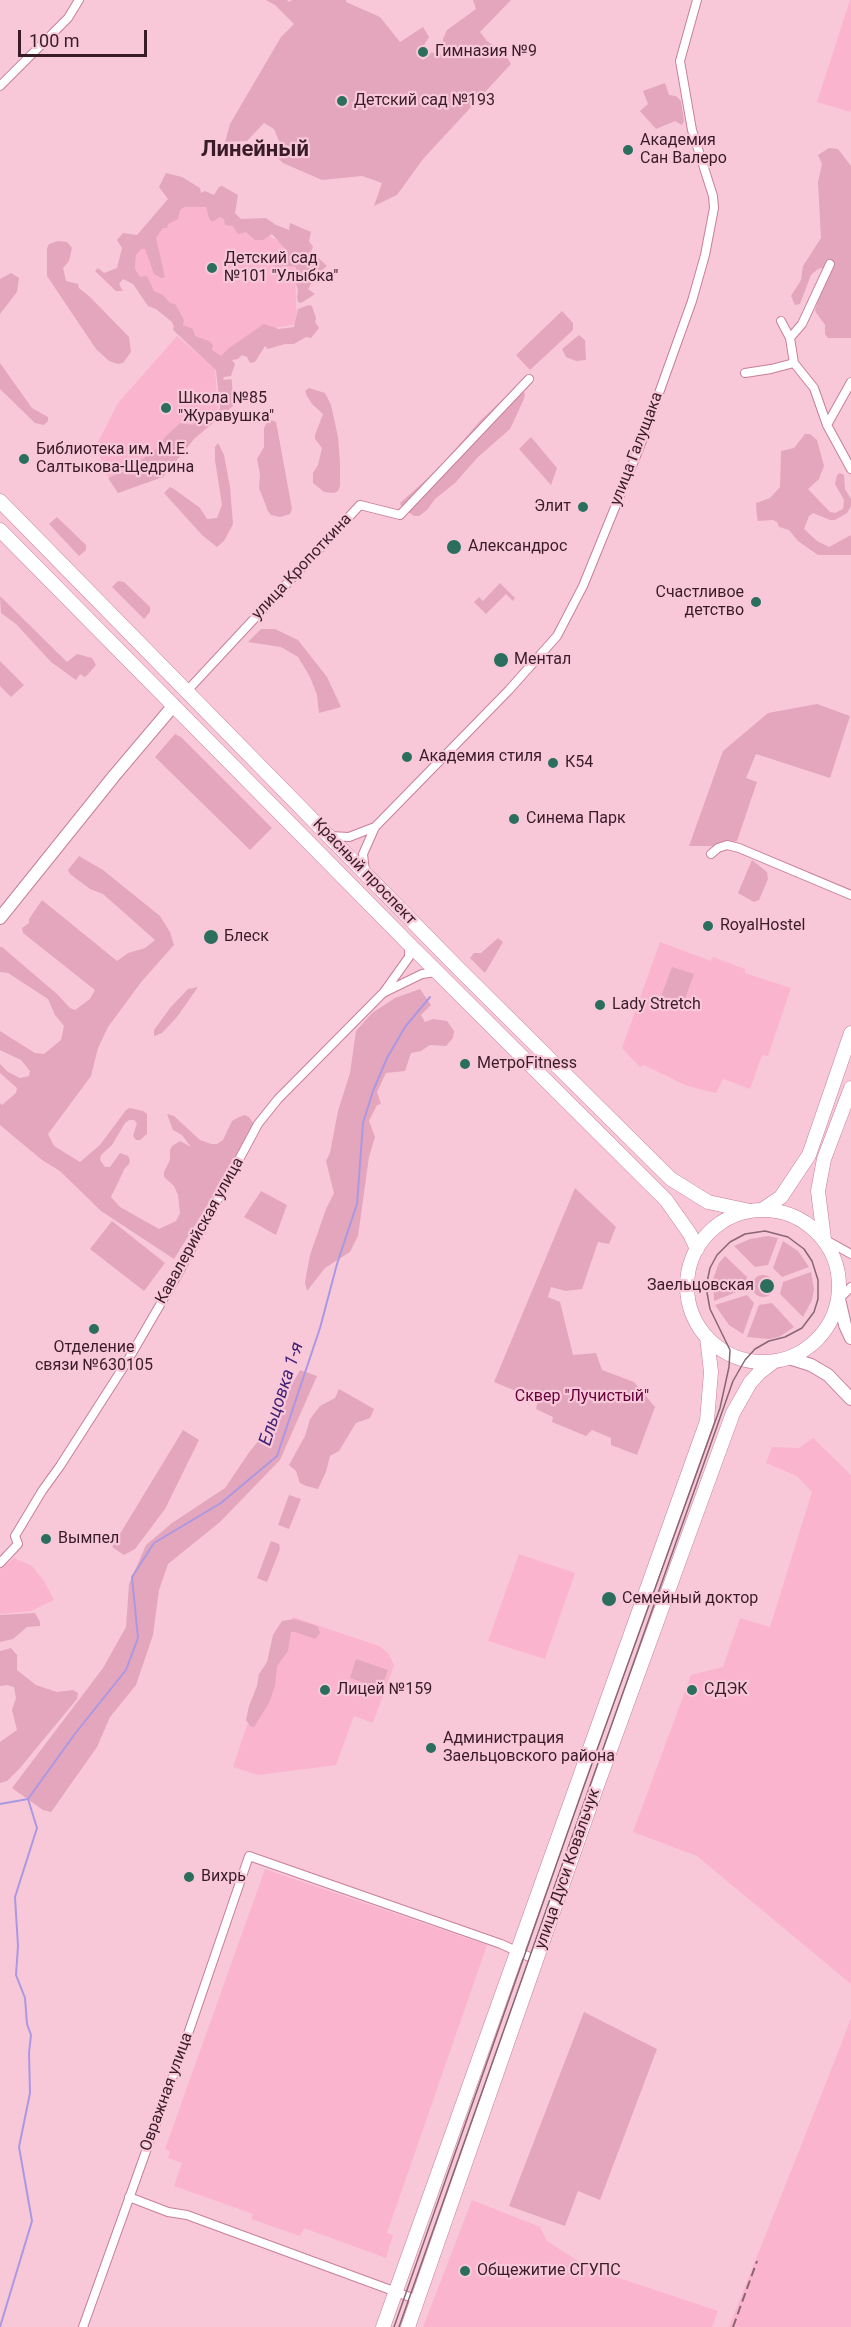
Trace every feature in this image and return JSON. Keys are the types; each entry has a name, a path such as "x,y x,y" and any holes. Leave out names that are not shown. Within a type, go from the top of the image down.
{"main road":[{"name":"Красный проспект","path":"0,501 459,969 671,1179 708,1202 756,1211"},
{"name":"Красный проспект","path":"0,530 261,792 436,972 666,1200 690,1234 697,1249"},
{"path":"0,918 114,776 186,692"},
{"path":"261,792 274,778"},
{"path":"839,1299 833,1318 822,1335 807,1349 789,1358 772,1362 748,1361 726,1353 706,1337 696,1322 689,1304 687,1285 690,1267 697,1249 706,1236 719,1224 734,1216 756,1211 781,1197 809,1155 851,1033"},
{"path":"851,1088 824,1160 818,1191 824,1239 834,1258 839,1278 839,1299 845,1325 851,1338"},
{"path":"756,1211 786,1213 807,1224 824,1239"},
{"name":"улица Дуси Ковальчук","path":"383,2327 707,1420 711,1372 706,1337"},
{"path":"789,1358 811,1365 828,1375 851,1398"},
{"name":"улица Дуси Ковальчук","path":"408,2327 597,1786 733,1413 750,1383 772,1362"}],"street":[{"path":"0,86 68,18 79,0"},
{"name":"улица Галущака","path":"375,827 516,682 557,636 583,586 640,446 692,301 705,255 714,208 713,196 692,130 680,61 697,0"},
{"path":"790,338 802,324 830,264"},
{"path":"781,321 790,338 794,363 814,388 827,425 851,469"},
{"path":"745,374 794,363"},
{"name":"улица Кропоткина","path":"186,692 360,505 400,515 530,379"},
{"path":"827,425 850,382"},
{"path":"329,836 349,837 375,827"},
{"path":"365,872 363,854 375,827"},
{"path":"711,855 718,848 727,845 739,848 851,895"},
{"path":"384,992 409,957 409,944"},
{"path":"384,992 422,974 436,972"},
{"name":"Кавалерийская улица","path":"0,1563 18,1544 15,1536 128,1360 179,1272 258,1124 278,1099 384,992"},
{"path":"824,1239 851,1254"},
{"path":"839,1299 851,1287"},
{"name":"Овражная улица","path":"83,2327 249,1856 517,1951"},
{"path":"517,1951 536,1960"},
{"path":"129,2197 168,2212 187,2215 418,2300"}],"shaded area":[{"path":"851,0 851,112 817,102"},
{"name":"Детский сад №101 \"Улыбка\"","path":"199,200 294,249 297,324 275,328 218,360 131,281 125,256 177,202"},
{"name":"Школа №85 \"Журавушка\"","path":"177,336 215,368 218,412 163,470 117,484 97,466 101,459 96,446 118,403"},
{"path":"660,942 711,961 713,957 745,969 745,973 791,988 768,1056 762,1055 750,1089 723,1079 716,1093 687,1086 644,1065 640,1067 622,1048"},
{"path":"813,1438 851,1475 851,1984 697,1856 633,1832 691,1675 723,1667 740,1618 770,1627 812,1492 797,1476 766,1463 772,1447 799,1448"},
{"path":"519,1554 575,1573 545,1659 488,1641"},
{"path":"14,1558 32,1566 44,1581 54,1600 31,1611 0,1614 0,1569"},
{"name":"Лицей №159","path":"293,1617 379,1646 389,1654 394,1665 373,1723 354,1716 336,1765 258,1775 233,1767 247,1725 251,1724"},
{"path":"265,1869 487,1945 387,2233 393,2235 386,2258 304,2228 300,2236 251,2219 253,2214 174,2186 182,2163 168,2158 170,2151 165,2149"},
{"path":"851,2018 851,2327 729,2327 841,2045"},
{"path":"472,2200 540,2227 547,2241 589,2268 718,2311 712,2327 423,2327"}],"green space":[{"path":"266,0 287,0 289,2 292,0 346,0 380,17 400,42 423,27 429,37 418,55 423,60 432,52 436,55 443,54 443,39 447,30 476,9 473,0 511,0 480,32 487,41 505,54 511,64 423,159 397,195 374,206 382,183 362,176 322,180 283,163 275,155 279,141 274,129 264,123 247,141 225,142 230,124 281,37 294,24 275,5"},
{"path":"665,83 669,95 676,96 681,101 684,121 682,125 675,121 656,129 640,111 648,104 643,91"},
{"path":"829,148 838,149 851,166 851,338 828,338 825,334 825,325 815,311 827,267 818,269 811,275 800,304 795,305 791,296 801,280 803,266 821,238 818,182 822,164 818,155"},
{"path":"166,173 182,177 200,188 201,193 205,191 214,195 222,186 238,195 235,213 241,219 266,218 289,230 290,223 311,232 309,241 313,247 311,251 327,266 316,275 308,289 315,294 301,303 298,302 298,290 294,279 296,268 281,266 278,276 274,275 275,264 279,258 286,258 288,252 272,234 263,240 255,240 246,232 238,234 233,226 225,225 224,219 220,217 212,222 206,207 184,207 180,210 178,219 168,224 167,228 163,228 156,238 165,277 161,278 154,274 145,249 141,249 136,255 135,263 135,269 140,277 147,276 154,291 175,304 184,320 183,325 193,329 195,336 209,341 213,345 212,350 221,356 264,324 279,329 294,327 298,309 309,305 312,306 315,322 319,328 311,338 306,337 294,344 268,349 265,346 255,362 250,363 247,357 242,355 232,360 235,364 231,376 224,377 223,380 231,379 232,381 233,406 194,439 163,477 118,493 108,478 129,469 158,448 165,437 180,423 202,424 219,411 220,407 216,370 173,330 172,322 156,309 148,306 133,284 123,279 119,284 123,291 116,291 95,271 98,268 104,273 117,268 122,248 117,240 123,233 137,235 168,199 159,187"},
{"path":"58,241 67,242 72,248 69,261 63,268 66,281 78,284 79,288 129,337 131,352 123,363 109,361 96,349 47,276 47,248 49,244"},
{"path":"11,273 19,278 17,292 0,314 0,279"},
{"path":"562,311 573,323 573,330 530,370 516,355"},
{"path":"579,335 585,340 586,360 576,361 566,357 562,349"},
{"path":"0,363 32,408 48,417 44,425 35,423 0,389"},
{"path":"309,388 325,393 331,405 338,437 340,462 340,486 334,493 324,492 313,483 313,473 318,465 322,448 315,439 315,435 323,414 307,396 305,391"},
{"path":"523,391 524,399 510,429 478,457 455,483 419,516 414,516 402,508 400,503 437,470 480,421 503,399 514,392"},
{"path":"269,419 276,422 292,509 290,514 280,517 271,515 268,511 259,488 260,474 257,459 264,447 264,428"},
{"path":"805,434 810,434 817,440 824,466 819,479 808,489 830,512 835,513 843,509 844,500 835,484 837,475 840,473 844,475 845,489 851,499 851,506 847,513 835,520 813,513 809,516 804,529 817,541 829,547 851,535 851,555 818,555 798,541 789,530 779,527 777,522 758,521 756,503 770,498 780,487 781,451 794,448"},
{"path":"531,437 557,468 551,485 519,449"},
{"path":"218,443 224,455 230,487 233,524 224,541 217,547 202,535 164,493 170,487 200,508 207,519 217,518 222,505 215,460 215,447"},
{"path":"57,517 86,545 86,550 79,556 49,524"},
{"path":"118,581 124,582 150,607 150,612 144,619 112,587"},
{"path":"500,583 515,598 513,601 506,594 486,614 474,602 479,597 483,601"},
{"path":"0,596 67,662 77,654 92,658 96,665 85,677 80,674 76,680 51,662 16,624 1,613"},
{"path":"261,629 275,629 298,640 327,677 341,707 319,713 317,695 298,657 281,647 248,642"},
{"path":"0,661 24,685 11,697 0,686"},
{"path":"817,704 850,716 830,778 756,754 746,778 757,782 737,841 714,846 689,846 723,751 768,713"},
{"path":"175,734 181,737 272,828 250,850 155,757"},
{"path":"79,856 103,870 160,916 170,932 174,945 142,981 108,1027 98,1048 91,1076 48,1134 54,1146 80,1162 100,1145 126,1110 130,1108 147,1114 147,1134 140,1140 136,1140 133,1136 137,1123 129,1120 112,1145 101,1155 100,1160 105,1167 110,1167 120,1153 128,1156 129,1164 111,1197 120,1207 159,1229 176,1221 180,1213 178,1195 174,1186 164,1177 170,1160 170,1150 180,1141 191,1147 182,1135 173,1130 167,1114 174,1116 200,1140 211,1144 217,1144 223,1140 232,1121 239,1117 245,1115 254,1124 231,1167 174,1259 101,1211 60,1171 42,1160 0,1125 0,1103 2,1105 16,1093 17,1088 0,1073 0,1064 8,1072 20,1078 29,1076 30,1071 21,1060 0,1050 0,1031 35,1053 44,1054 61,1040 64,1026 55,1015 48,999 8,973 0,972 0,947 75,1010 90,999 95,990 23,933 22,928 29,923 29,919 42,900 117,961 128,953 145,948 155,940 103,894 90,889 70,874 68,870"},
{"path":"752,860 767,872 768,879 759,900 754,902 738,893"},
{"path":"498,938 503,942 485,973 470,958 474,953 481,953"},
{"path":"672,967 694,974 681,1010 659,1002"},
{"path":"198,987 177,1017 162,1033 154,1036 154,1030 170,1008 188,989"},
{"path":"420,989 431,1005 421,1015 425,1022 433,1019 447,1021 454,1031 453,1038 446,1046 430,1045 421,1051 411,1053 405,1071 386,1073 377,1092 381,1104 377,1105 369,1121 375,1137 369,1157 358,1236 350,1252 325,1268 307,1291 305,1282 310,1255 334,1193 326,1161 350,1073 356,1031 372,1013 395,998"},
{"name":"Сквер \"Лучистый\"","path":"575,1188 616,1227 609,1244 598,1242 582,1289 566,1291 551,1287 548,1297 560,1302 573,1355 596,1353 602,1370 634,1382 655,1407 637,1455 611,1445 611,1438 592,1430 586,1436 552,1422 553,1417 536,1409 538,1400 494,1382"},
{"path":"261,1191 287,1205 276,1235 244,1217"},
{"path":"112,1221 165,1263 144,1291 90,1249"},
{"path":"768,1236 778,1238 768,1265 755,1267 734,1246 750,1239"},
{"path":"783,1241 798,1251 809,1267 782,1277 773,1268"},
{"path":"725,1256 747,1277 744,1289 714,1301 713,1279 719,1263"},
{"path":"811,1272 814,1289 812,1300 803,1317 780,1294 783,1282"},
{"path":"759,1275 767,1275 774,1282 774,1290 767,1297 759,1297 752,1290 752,1282"},
{"path":"747,1295 754,1303 743,1334 729,1325 715,1305"},
{"path":"772,1303 794,1327 779,1337 769,1339 747,1337 759,1305"},
{"path":"300,1370 317,1376 280,1460 220,1522 168,1564 159,1590 153,1635 136,1685 110,1717 97,1747 54,1808 51,1812 43,1810 12,1788 103,1668 126,1627 129,1584 146,1545 172,1523 225,1488 266,1431"},
{"path":"339,1389 374,1409 370,1418 356,1423 339,1451 330,1456 318,1489 306,1486 300,1483 296,1471 289,1465 305,1436 310,1419 320,1406 335,1398"},
{"path":"183,1430 199,1440 165,1509 135,1549 124,1555 112,1547"},
{"path":"289,1495 301,1499 289,1529 278,1525"},
{"path":"271,1541 279,1544 280,1549 267,1582 257,1578"},
{"path":"35,1613 40,1626 27,1627 13,1639 0,1642 0,1615"},
{"path":"294,1619 318,1627 320,1633 315,1639 291,1632 288,1651 277,1666 275,1686 269,1703 254,1727 250,1726 246,1720 249,1706 259,1674 267,1662 273,1635 282,1621"},
{"path":"11,1648 17,1655 17,1670 36,1685 57,1692 73,1690 78,1693 77,1699 20,1768 7,1781 0,1783 0,1742 17,1730 12,1710 16,1698 14,1687 0,1686 0,1651"},
{"path":"356,1659 388,1670 381,1689 350,1678"},
{"path":"584,2012 657,2049 600,2200 578,2191 565,2226 509,2206"}],"waterway":[{"name":"Ельцовка 1-я","path":"0,1804 28,1799 74,1735 126,1670 138,1638 132,1577 154,1543 221,1503 277,1456 320,1328 337,1264 357,1204 363,1123 373,1091 387,1058 405,1027 430,997"},
{"path":"0,2327 32,2221 19,2147 30,2093 31,2035 27,2024 25,1998 16,1975 18,1946 15,1897 37,1828 28,1799"}],"tram line":[{"path":"394,2327 585,1783 720,1408 729,1367 730,1350 710,1309 706,1287 710,1268 717,1255 730,1242 745,1234 765,1231 788,1237 804,1249 812,1261 818,1280 818,1299 814,1312 802,1328 755,1349 745,1360 733,1381 399,2327"}],"railway":[{"path":"733,2327 757,2261"}],"place":[{"name":"Гимназия №9","path":"423,52"},
{"name":"Детский сад №193","path":"342,101"},
{"name":"Академия Сан Валеро","path":"628,150"},
{"name":"Детский сад №101 \"Улыбка\"","path":"212,268"},
{"name":"Школа №85 \"Журавушка\"","path":"166,408"},
{"name":"Библиотека им. М.Е. Салтыкова-Щедрина","path":"24,459"},
{"name":"Элит","path":"583,507"},
{"name":"Александрос","path":"454,547"},
{"name":"Счастливое детство","path":"756,602"},
{"name":"Ментал","path":"501,660"},
{"name":"Академия стиля","path":"407,757"},
{"name":"К54","path":"553,763"},
{"name":"Синема Парк","path":"514,819"},
{"name":"RoyalHostel","path":"708,926"},
{"name":"Блеск","path":"211,937"},
{"name":"Lady Stretch","path":"600,1005"},
{"name":"МетроFitness","path":"465,1064"},
{"name":"Заельцовская","path":"767,1286"},
{"name":"Отделение связи №630105","path":"94,1329"},
{"name":"Вымпел","path":"46,1539"},
{"name":"Семейный доктор","path":"609,1599"},
{"name":"Лицей №159","path":"325,1690"},
{"name":"СДЭК","path":"692,1690"},
{"name":"Администрация Заельцовского района","path":"431,1748"},
{"name":"Вихрь","path":"189,1877"},
{"name":"Общежитие СГУПС","path":"465,2271"}],"district":[{"name":"Линейный","path":"255,150"}]}
